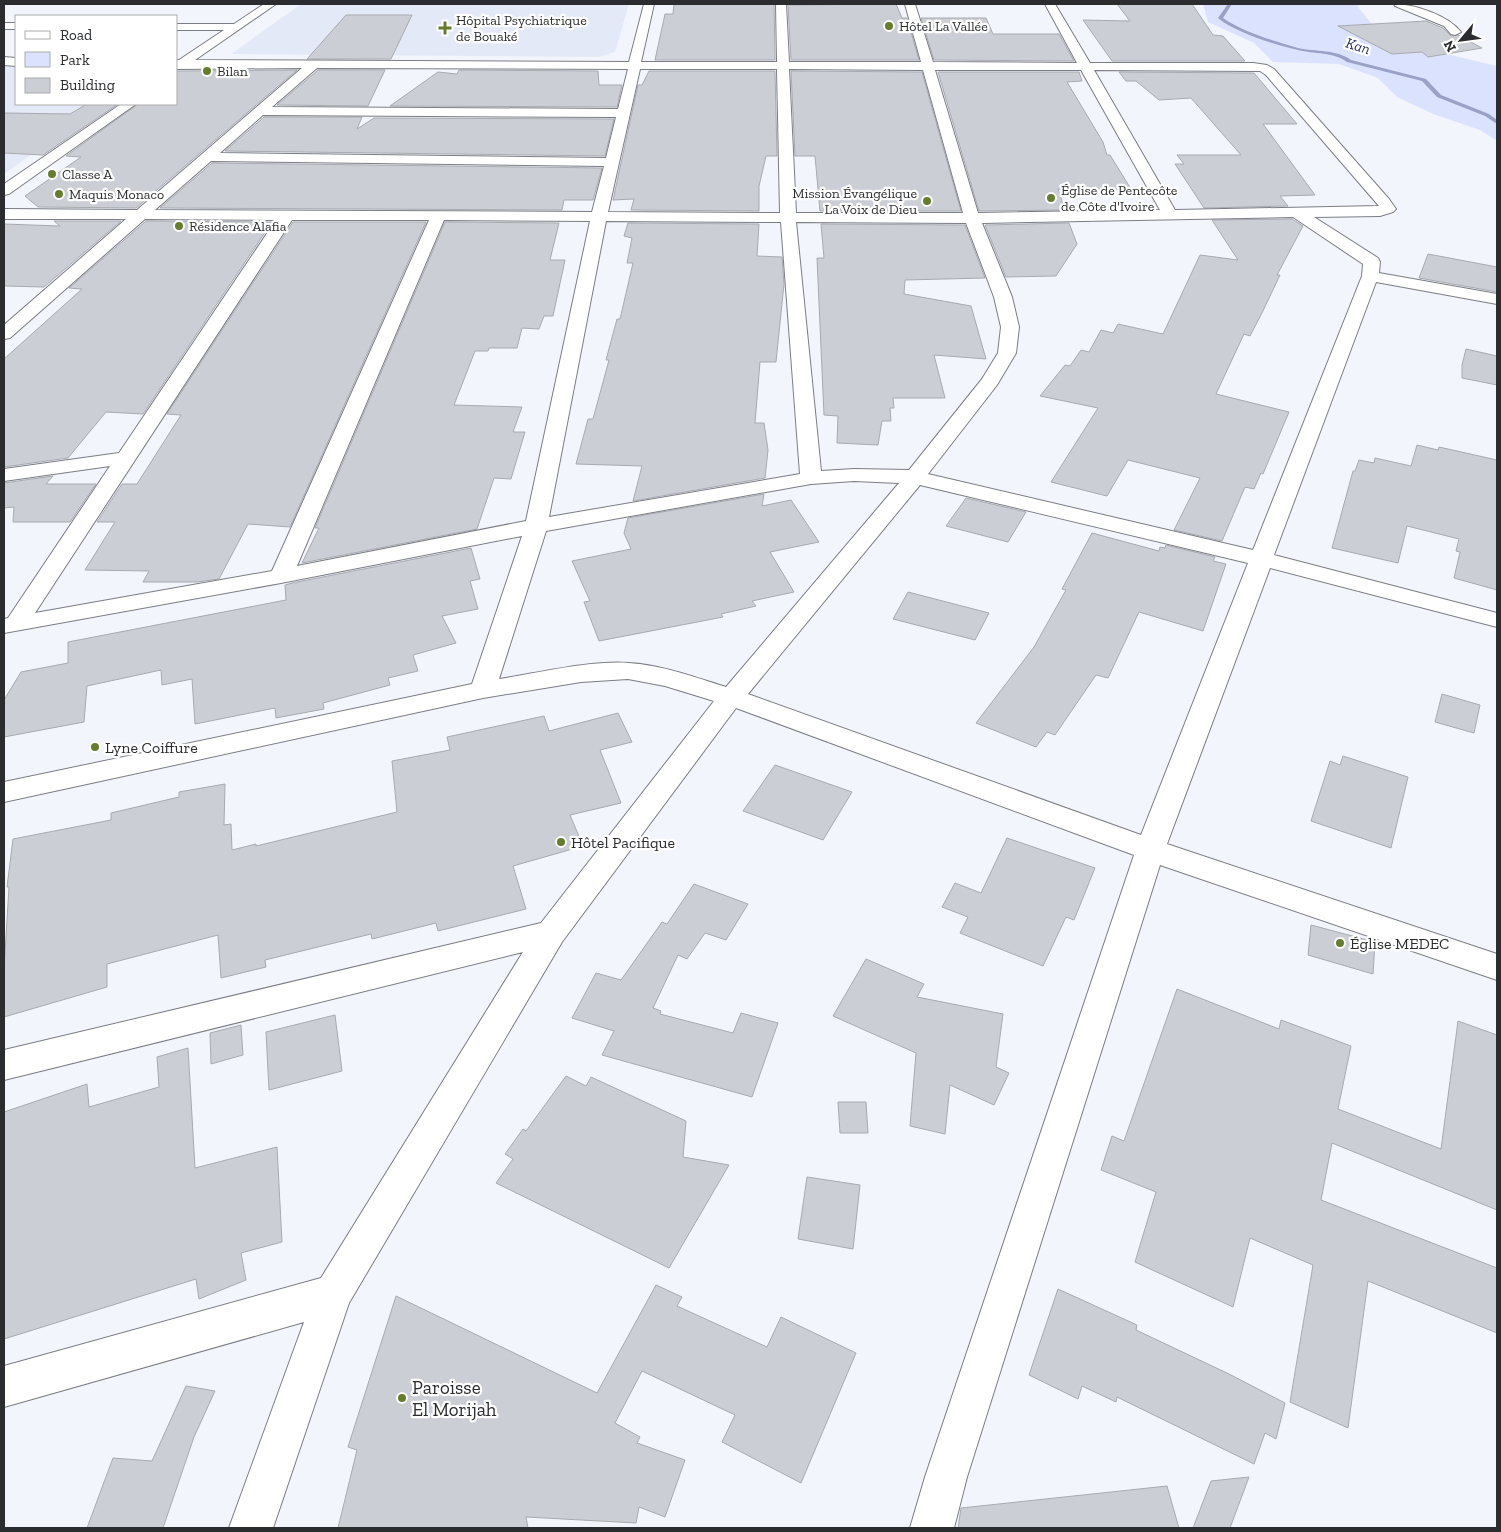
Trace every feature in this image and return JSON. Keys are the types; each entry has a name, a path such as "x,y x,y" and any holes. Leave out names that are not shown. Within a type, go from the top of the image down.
{"street":[{"path":"178,66 271,4"},
{"path":"483,690 536,526 599,216 649,4"},
{"path":"781,4 788,217 811,478"},
{"path":"251,1528 333,1294 551,933 731,697 915,477 990,381 1007,353 1010,327 1003,297 972,218 910,4"},
{"path":"1050,4 1170,215"},
{"path":"1399,4 1448,24 1455,32"},
{"path":"178,27 235,27"},
{"path":"4,334 315,64"},
{"path":"4,214 972,218 1299,214 1380,211 1388,209 1384,202 1270,72 1263,68 634,64 178,66"},
{"path":"4,191 127,105"},
{"path":"261,111 622,113"},
{"path":"208,157 612,162"},
{"path":"10,625 125,458 288,214"},
{"path":"932,1528 946,1477 1150,850 1370,276 1372,262 1299,214"},
{"path":"281,576 439,215"},
{"path":"1370,276 1497,299"},
{"path":"4,475 125,458"},
{"path":"10,625 281,576 536,526 811,478 854,475 915,477 1261,559 1497,620"},
{"path":"4,792 483,690 581,674 628,671 668,678 731,697 1150,850 1497,967"},
{"path":"4,1065 551,933"},
{"path":"4,1387 333,1294"}],"shaded area":[{"name":"Hôpital Psychiatrique de Bouaké","path":"301,4 629,4 615,52 599,57 231,54"},
{"path":"4,66 15,66 15,105 102,105 4,174"}],"green space":[{"path":"1203,4 1359,4 1358,7 1378,32 1430,50 1497,66 1497,141 1480,130 1433,114 1397,97 1378,78 1339,64 1273,62 1254,43 1208,22"}],"building":[{"path":"674,4 774,4 775,60 655,60 665,14 673,14"},
{"path":"896,4 902,18 907,18 919,60 791,60 788,5"},
{"path":"1117,4 1192,4 1213,35 1223,36 1245,61 1112,61 1083,20 1130,21"},
{"path":"346,15 412,15 391,59 307,59"},
{"path":"921,18 986,18 993,34 1059,34 1074,61 934,60"},
{"path":"1426,21 1443,28 1451,36 1458,35 1482,48 1428,57 1422,52 1392,54 1338,26"},
{"path":"297,70 136,208 38,207 25,196 81,157 66,156 137,105 178,105 178,71"},
{"path":"318,70 385,70 368,106 277,105"},
{"path":"459,70 598,71 599,85 622,85 617,107 390,106 438,72 457,74"},
{"path":"649,71 775,71 777,156 766,156 759,186 759,211 631,210 634,199 613,200 638,85 642,85"},
{"path":"791,71 922,72 961,211 820,211 815,156 795,156"},
{"path":"938,72 1079,72 1082,81 1067,82 1103,142 1107,155 1110,155 1131,189 1058,189 1065,210 979,211"},
{"path":"1119,72 1254,73 1297,124 1263,124 1315,195 1280,196 1288,206 1204,208 1175,164 1184,164 1177,155 1241,155 1191,98 1159,100 1136,81 1126,81"},
{"path":"85,105 117,105 43,155 4,153 4,113 70,114"},
{"path":"264,117 362,117 357,129 374,118 614,119 605,156 225,151"},
{"path":"212,163 602,168 593,200 564,200 562,210 160,208"},
{"path":"1292,219 1303,226 1277,275 1280,275 1262,313 1250,336 1244,334 1216,394 1289,412 1263,474 1261,473 1254,489 1245,487 1222,541 1174,530 1200,478 1128,460 1107,496 1051,482 1098,408 1040,396 1065,365 1070,366 1081,350 1089,352 1101,330 1113,333 1118,324 1163,334 1200,255 1238,260 1212,220"},
{"path":"54,221 121,221 44,287 4,286 4,224 60,226"},
{"path":"146,221 272,222 143,414 106,412 68,458 4,467 4,359 82,289 69,288"},
{"path":"293,222 426,222 290,527 248,524 219,579 197,582 143,582 149,571 85,570 115,522 97,522 122,484 137,484 181,415 167,414"},
{"path":"445,222 559,223 550,260 565,260 553,316 544,316 539,329 522,328 517,348 489,348 488,351 475,351 454,405 522,407 513,432 525,432 511,479 494,478 477,529 302,563 319,528 315,528"},
{"path":"628,223 759,224 757,256 782,257 784,284 776,362 760,362 755,423 764,423 768,450 765,478 633,501 642,466 576,464 588,419 593,419 609,360 606,360 617,319 620,319 633,263 627,263 632,238 624,236"},
{"path":"1069,223 1077,244 1056,276 1006,277 985,225"},
{"path":"821,224 965,225 985,278 905,280 904,294 971,306 986,359 934,355 945,398 893,398 894,408 890,408 891,421 882,421 878,445 837,443 838,416 824,415 817,258 824,258"},
{"path":"1428,254 1497,267 1497,292 1419,278"},
{"path":"1466,349 1497,356 1497,385 1462,378 1462,365"},
{"path":"1417,445 1438,450 1439,447 1497,460 1497,590 1454,578 1460,552 1456,551 1459,539 1407,526 1398,563 1332,548 1353,471 1355,471 1359,460 1374,463 1375,458 1411,466"},
{"path":"53,476 46,484 96,484 70,522 13,522 14,507 4,508 4,483"},
{"path":"764,494 762,506 791,500 819,542 770,552 794,592 752,601 756,606 721,614 723,617 599,641 584,602 590,601 572,561 631,549 624,533 628,518"},
{"path":"966,498 1026,512 1008,542 946,526"},
{"path":"1092,533 1159,551 1160,547 1165,548 1166,545 1215,557 1213,561 1226,564 1203,631 1139,612 1108,678 1096,675 1055,735 1047,732 1036,747 976,723 1034,647 1066,590 1062,589"},
{"path":"471,548 480,579 470,581 478,609 442,616 456,643 413,655 418,671 388,678 390,685 323,703 324,709 276,718 275,708 195,724 192,679 162,685 161,670 87,686 84,722 4,737 4,700 21,672 68,663 68,642 286,600 285,585 292,583"},
{"path":"908,592 989,613 975,640 893,619"},
{"path":"1442,694 1480,705 1474,733 1435,722"},
{"path":"618,713 632,742 600,750 621,803 570,815 583,846 513,866 526,909 438,931 436,923 372,939 371,934 265,960 266,967 221,978 218,935 107,964 107,987 4,1017 4,970 9,887 7,887 13,839 111,820 111,813 179,797 179,792 225,784 224,825 231,824 232,850 256,844 256,846 397,812 392,761 450,750 447,737 544,716 549,731"},
{"path":"1343,756 1408,777 1391,848 1311,821 1330,761 1340,765"},
{"path":"775,765 852,792 823,840 743,811"},
{"path":"1007,838 1095,868 1074,920 1066,917 1043,966 960,933 968,917 942,907 955,883 981,893"},
{"path":"694,884 748,904 726,940 705,933 687,959 678,955 653,1008 661,1011 660,1014 733,1033 741,1013 778,1023 752,1097 602,1055 614,1031 572,1018 596,973 621,980 662,922 667,924"},
{"path":"1311,925 1375,942 1373,974 1308,955"},
{"path":"866,959 924,984 917,997 1003,1014 996,1067 1009,1073 994,1105 950,1085 945,1134 910,1126 916,1053 833,1016"},
{"path":"1177,989 1279,1029 1281,1020 1351,1046 1338,1109 1441,1149 1458,1021 1497,1035 1497,1210 1332,1143 1321,1200 1497,1268 1497,1333 1368,1281 1348,1428 1290,1402 1313,1265 1250,1238 1233,1307 1135,1262 1156,1192 1101,1170 1112,1136 1124,1141"},
{"path":"335,1015 342,1071 269,1090 266,1032"},
{"path":"241,1025 243,1055 211,1064 210,1033"},
{"path":"188,1048 195,1168 277,1147 282,1242 241,1253 246,1280 199,1299 196,1279 4,1339 4,1112 87,1084 89,1107 159,1087 157,1057"},
{"path":"566,1076 586,1086 591,1077 686,1121 683,1157 729,1165 669,1268 496,1183 513,1159 505,1154 523,1129 526,1131"},
{"path":"838,1102 866,1102 868,1133 840,1133"},
{"path":"807,1177 860,1185 853,1249 798,1239"},
{"path":"656,1285 682,1297 677,1306 767,1347 781,1317 856,1353 801,1483 722,1442 735,1415 642,1371 615,1423 640,1437 637,1443 685,1460 665,1517 639,1507 636,1523 526,1517 528,1528 338,1528 357,1450 348,1447 396,1296 597,1393"},
{"path":"1058,1289 1137,1325 1136,1330 1285,1403 1276,1439 1265,1433 1254,1464 1117,1397 1116,1402 1082,1386 1078,1399 1029,1375"},
{"path":"186,1386 215,1391 194,1437 163,1528 87,1528 113,1458 152,1461"},
{"path":"1249,1477 1230,1528 1193,1528 1211,1481"},
{"path":"1167,1486 1179,1528 958,1528 961,1508"}],"waterway":[{"name":"Kan","path":"1230,4 1220,18 1233,27 1298,49 1342,56 1349,61 1424,80 1439,96 1487,115 1497,122"}],"place":[{"name":"Hôtel La Vallée","path":"889,26"},
{"name":"Hôpital Psychiatrique de Bouaké","path":"445,28"},
{"name":"Bilan","path":"207,71"},
{"name":"Classe A","path":"52,174"},
{"name":"Maquis Monaco","path":"59,194"},
{"name":"Église de Pentecôte de Côte d'Ivoire","path":"1051,198"},
{"name":"Mission Évangélique La Voix de Dieu","path":"927,201"},
{"name":"Résidence Alafia","path":"179,226"},
{"name":"Lyne Coiffure","path":"95,747"},
{"name":"Hôtel Pacifique","path":"561,842"},
{"name":"Église MEDEC","path":"1340,943"},
{"name":"Paroisse El Morijah","path":"402,1398"}]}
